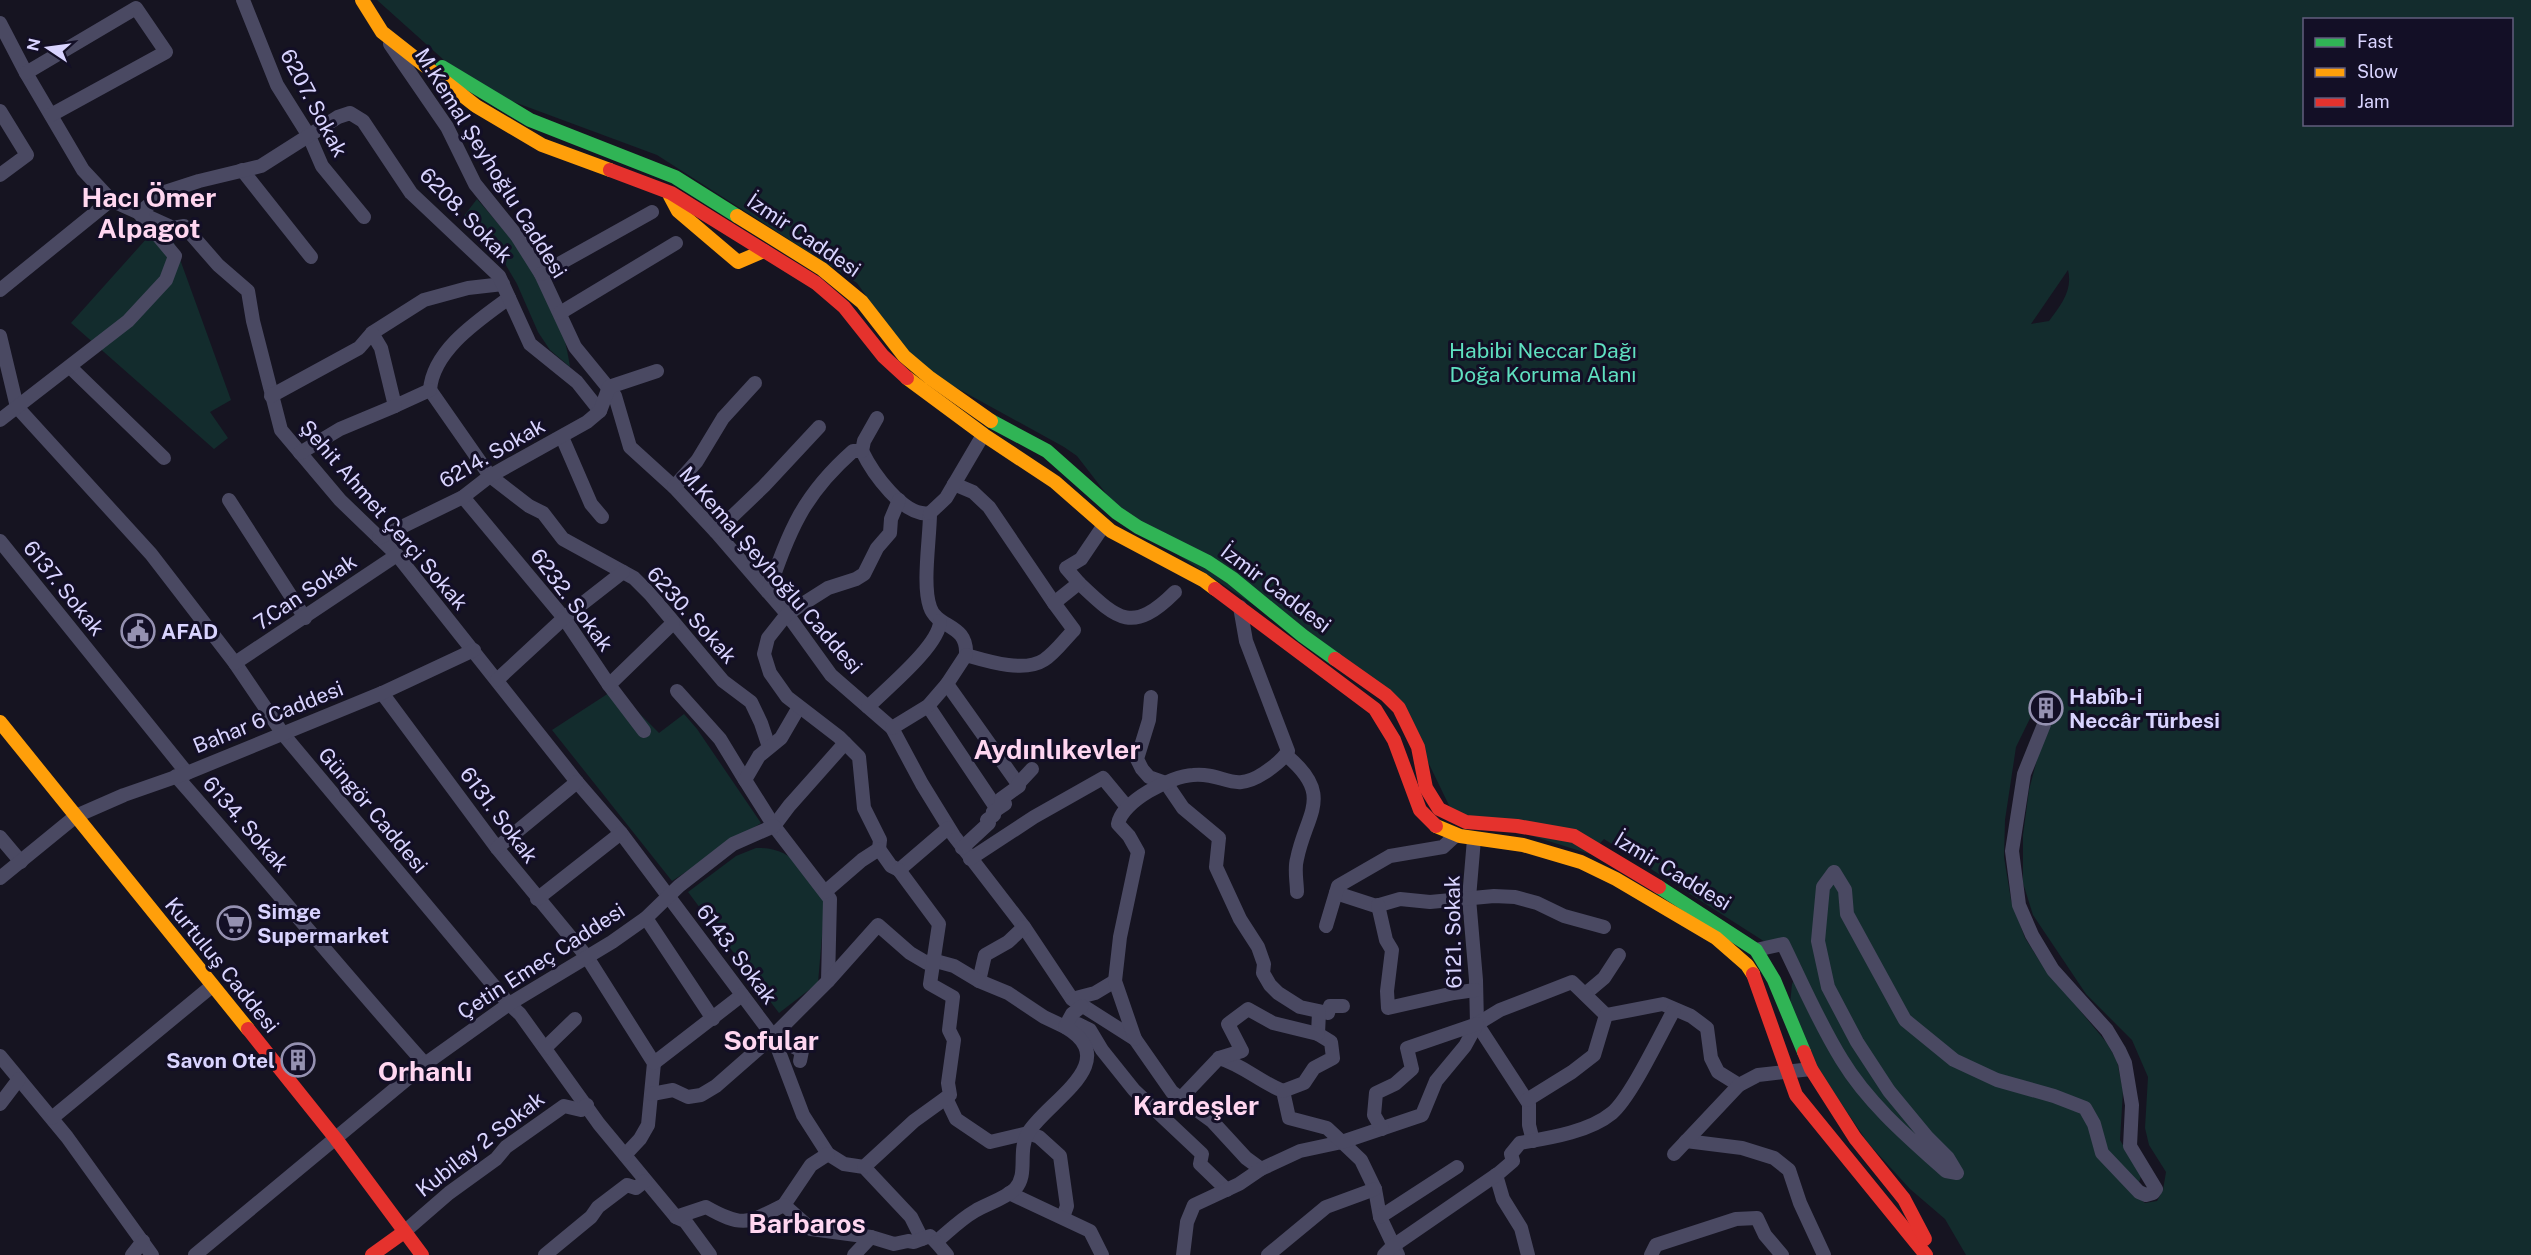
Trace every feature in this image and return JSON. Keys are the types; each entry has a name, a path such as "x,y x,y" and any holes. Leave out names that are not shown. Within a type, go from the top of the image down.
{"street":[{"name":"6207. Sokak","path":"243,0 278,85 309,136 322,166 364,217"},
{"name":"İzmir Caddesi","path":"362,0 382,32 476,106 542,146 667,192 830,293 854,317 883,356 913,384 983,435 1055,482 1104,525 1129,542 1203,580 1376,709 1394,740 1420,810 1439,828 1456,835 1523,846 1581,862 1616,879 1716,938 1748,965 1756,979 1796,1095 1926,1255"},
{"path":"26,73 135,8 166,52 51,115"},
{"name":"Şehit Ahmet Çerçi Sokak","path":"0,24 83,170 111,200 172,228 184,226 218,265 248,291 253,321 281,430 340,500 397,555 577,782 621,833 668,897"},
{"name":"İzmir Caddesi","path":"382,32 522,116 557,132 675,177 835,278 862,302 904,356 930,378 984,417 1047,451 1117,513 1138,527 1208,562 1232,578 1303,636 1386,695 1399,708 1411,730 1418,747 1426,788 1439,809 1466,822 1517,826 1574,836 1684,902 1755,950 1774,980 1811,1069 1855,1138 1904,1199 1934,1255"},
{"name":"M.Kemal Şeyhoğlu Caddesi","path":"382,32 447,127 475,184 517,236 541,274 575,347 609,387 618,403 624,432 630,447 674,487 716,532 787,614 825,669 892,728 948,828 1024,927 1077,1003 1135,1039 1172,1092 1212,1121 1246,1158 1261,1168"},
{"path":"0,111 27,155 0,175"},
{"name":"6208. Sokak","path":"140,213 165,192 261,166 338,117 350,113 363,122 411,193 499,276 530,344 577,382 600,411"},
{"path":"242,170 311,258"},
{"path":"667,192 678,211 738,262 764,251"},
{"path":"0,290 111,200"},
{"path":"541,274 652,212"},
{"path":"0,420 128,321 166,280 175,256 163,238 140,213"},
{"path":"560,313 676,243"},
{"path":"271,396 359,348 372,333 424,300 468,288 503,284"},
{"path":"300,453 340,429 430,390 431,376 462,332 509,298"},
{"path":"372,333 381,348 395,406"},
{"path":"0,336 17,406"},
{"path":"70,367 165,458"},
{"path":"600,411 609,387 657,371"},
{"path":"674,487 697,461 723,418 754,383"},
{"name":"6230. Sokak","path":"430,390 490,476 529,506 543,513 563,539 640,583 723,681 751,702 769,747"},
{"name":"Güngör Caddesi","path":"17,406 151,554 235,663 283,734 508,1004 520,1014 645,1181 675,1217 685,1221 706,1254"},
{"name":"6214. Sokak","path":"379,538 463,497 490,476 562,437 600,411"},
{"path":"877,418 864,441 862,451 873,471 899,500 915,512 930,513 940,505 983,435"},
{"path":"716,532 764,486 819,427"},
{"path":"562,437 591,504 602,517"},
{"path":"768,592 795,520 812,494 853,451 862,451"},
{"path":"954,484 973,492 989,507 1074,630 1043,660 1028,665 966,655"},
{"name":"6232. Sokak","path":"463,497 564,618 609,685 644,731"},
{"path":"229,500 305,618"},
{"path":"864,1167 914,1121 931,1111 950,1095 948,1083 954,1040 949,1030 953,997 930,984 939,924 899,870 891,866 879,849 880,840 864,808 859,757 787,697 771,673 764,654 768,638 787,614 828,588 864,574 877,548 888,536 891,519 899,500"},
{"path":"892,728 928,706 947,684 966,655 964,639 952,626 940,621 931,610 928,596 930,513"},
{"path":"1104,525 1082,559 1066,568 1079,583 1110,612 1126,618 1152,613 1175,592"},
{"name":"6137. Sokak","path":"0,541 182,774"},
{"name":"7.Can Sokak","path":"235,663 397,555"},
{"path":"497,680 564,618 623,572"},
{"path":"1054,603 1079,583"},
{"path":"1135,1039 1114,981 1120,937 1138,852 1129,836 1118,824 1119,816 1127,807 1166,783 1193,775 1248,783 1269,770 1286,755 1288,747 1250,651 1240,607"},
{"path":"868,707 917,659 938,633 940,621"},
{"path":"609,685 673,623"},
{"name":"Bahar 6 Caddesi","path":"0,878 76,816 382,693 474,650"},
{"path":"947,684 1018,784"},
{"path":"677,691 720,740 774,826 830,899 828,981"},
{"name":"6131. Sokak","path":"382,693 537,900 588,957 654,1063"},
{"path":"1151,698 1149,720 1137,759 1149,777 1166,783 1183,808 1219,838 1216,867 1240,919 1258,947 1264,964 1263,973 1270,985 1300,1007 1328,1013 1330,1006 1343,1006"},
{"path":"928,706 998,809"},
{"path":"745,780 759,756 781,738 799,707"},
{"path":"0,722 76,816"},
{"path":"1755,950 1783,944 1811,1006 1843,1062 1887,1116 1946,1171 1957,1173 1948,1158 1927,1137 1889,1091 1857,1042 1828,987 1818,941 1823,887 1834,872 1845,890 1847,914 1905,1020 1954,1060 1997,1080 2054,1096 2085,1108 2094,1124 2102,1153 2139,1192 2146,1195 2153,1193 2156,1189 2155,1184 2145,1173 2130,1146 2132,1105 2125,1063 2119,1050 2107,1030 2053,970 2032,935 2019,905 2012,851 2024,774 2045,722"},
{"path":"0,734 76,816"},
{"path":"774,826 845,743"},
{"path":"1286,755 1306,776 1314,806 1296,860 1297,892"},
{"path":"966,854 989,823 987,820 1005,804 1001,799 1019,786 1018,784 1032,769"},
{"name":"6134. Sokak","path":"182,774 353,984 425,1064"},
{"path":"966,854 1103,778 1127,807"},
{"path":"497,848 577,782"},
{"name":"Kurtuluş Caddesi","path":"76,816 336,1139 422,1255"},
{"name":"Çetin Emeç Caddesi","path":"195,1255 425,1064 508,1004 588,957 646,918 733,844 774,826"},
{"path":"899,870 948,828"},
{"path":"537,900 621,833"},
{"path":"1326,926 1338,886 1390,856 1443,847 1456,835"},
{"path":"0,837 21,862"},
{"name":"6121. Sokak","path":"1474,839 1469,898 1477,1024"},
{"path":"825,892 862,860 879,849"},
{"path":"1336,893 1378,905 1400,898 1430,902 1515,897 1537,903 1564,916 1604,927"},
{"name":"6143. Sokak","path":"668,897 773,1036"},
{"path":"1378,905 1386,940 1392,950 1387,991 1388,1008 1475,990"},
{"path":"646,918 713,1019"},
{"path":"652,1094 673,1090 688,1097 701,1095 716,1086 773,1036 828,981 878,925 910,953 927,963 932,960 954,966 979,981 1008,993 1044,1017 1078,1035 1084,1043 1086,1057 1084,1070 1065,1095 1028,1133 1021,1155 1024,1169 1016,1188 973,1212 936,1242"},
{"path":"979,981 985,955 1008,942 1024,927"},
{"path":"1586,994 1604,978 1619,955"},
{"path":"1065,1027 1077,1003 1114,981"},
{"path":"1382,1129 1374,1115 1377,1093 1395,1084 1412,1069 1407,1048 1477,1024 1500,1010 1572,982 1606,1015"},
{"path":"52,1118 212,986"},
{"path":"625,1155 640,1139 648,1125 654,1063 742,996"},
{"path":"1606,1015 1663,1004 1691,1016 1707,1028 1711,1058 1718,1072 1739,1085"},
{"path":"1181,1098 1219,1058 1242,1051 1228,1024 1248,1009 1273,1023 1318,1034 1331,1042 1333,1058 1314,1068 1304,1083 1283,1091 1265,1084 1236,1063 1219,1058"},
{"path":"1283,1091 1289,1118 1327,1128 1361,1160 1375,1189 1380,1217 1392,1252 1513,1161 1511,1154 1520,1143 1599,1122 1614,1111 1625,1097 1674,1010"},
{"path":"1318,1034 1319,1012"},
{"path":"1527,1100 1572,1072 1594,1055 1606,1015"},
{"path":"545,1048 575,1019"},
{"path":"1065,1027 1078,1024 1090,1030 1102,1050 1134,1090 1202,1154 1200,1164 1227,1190"},
{"path":"1477,1024 1529,1104 1529,1125 1533,1141"},
{"path":"1183,1255 1187,1222 1194,1205 1227,1190 1261,1168 1300,1151 1342,1142 1422,1115 1436,1081 1465,1046 1477,1024"},
{"path":"773,1036 802,1051 800,1061"},
{"path":"773,1036 803,1115 828,1154 844,1164 864,1167 911,1217 921,1239"},
{"path":"0,1056 52,1118 152,1255"},
{"path":"1674,1154 1739,1085 1758,1075 1788,1074 1811,1069"},
{"path":"0,1104 19,1079"},
{"path":"946,1098 956,1119 990,1142 1028,1133 1039,1137 1060,1156 1066,1206 1063,1216"},
{"name":"Kubilay 2 Sokak","path":"404,1232 449,1193 496,1159 506,1147 564,1106 580,1110 587,1105"},
{"path":"1686,1141 1742,1148 1774,1158 1789,1170 1800,1203 1824,1255"},
{"path":"675,1217 706,1207 722,1216 749,1222 784,1205 811,1165 828,1154"},
{"path":"1380,1217 1457,1167"},
{"path":"1496,1175 1503,1199 1521,1228 1528,1255"},
{"path":"545,1255 620,1190 627,1185 636,1188 645,1181"},
{"path":"1268,1255 1326,1207 1375,1189"},
{"path":"1009,1192 1022,1200 1063,1216 1090,1231 1102,1255"},
{"path":"784,1205 811,1229 871,1237 883,1243 894,1244 930,1236 946,1255"},
{"path":"1653,1250 1736,1219 1756,1218 1765,1235 1782,1255"},
{"path":"372,1255 404,1232"},
{"path":"854,1255 871,1237"},
{"path":"132,1255 143,1241"}],"green space":[{"name":"Habibi Neccar Dağı Doğa Koruma Alanı","path":"377,0 2531,0 2531,1255 1966,1255 1945,1219 1910,1189 1868,1143 1788,1025 1792,984 1801,965 1604,839 1590,854 1510,829 1458,824 1398,700 1128,522 1077,456 915,365 857,283 657,155 474,87","holes":["2068,270 2069,284 2058,309 2049,321 2031,324","2043,692 2060,703 2039,752 2029,790 2023,835 2023,883 2033,915 2086,994 2132,1040 2148,1077 2145,1128 2149,1145 2166,1172 2163,1190 2157,1201 2145,1203 2135,1195 2141,1176 2120,1140 2123,1091 2117,1061 2107,1043 2043,966 2025,938 2011,900 2004,857 2005,820 2016,747"]},
{"path":"477,199 509,237 537,276 558,319 570,367 550,350 538,332 517,284 504,262 460,221"},
{"path":"165,218 231,400 210,412 228,438 214,449 71,323"},
{"path":"615,689 659,733 684,714 697,729 761,823 672,881 552,730"},
{"path":"756,848 769,849 790,857 805,872 825,901 818,983 779,1013 688,892 736,856"}],"traffic: fast":[{"path":"442,67 530,120 675,177 737,216"},
{"path":"991,421 1047,451 1117,513 1138,527 1208,562 1232,578 1335,659"},
{"path":"1659,887 1756,950 1774,980 1804,1052"}],"traffic: slow":[{"path":"362,0 382,32 476,106 542,145 610,170"},
{"path":"670,196 678,211 738,262 764,251"},
{"path":"737,216 822,269 862,302 904,356 930,378 991,421"},
{"path":"907,378 984,435 1055,482 1111,531 1203,580 1215,589"},
{"path":"0,722 248,1029"},
{"path":"1436,826 1460,836 1523,845 1581,862 1616,879 1716,938 1747,965 1753,974"}],"traffic: jam":[{"path":"610,170 671,193 816,283 844,307 883,356 907,378"},
{"path":"1215,589 1375,709 1394,740 1420,810 1436,826"},
{"path":"1335,659 1386,695 1399,708 1418,747 1426,788 1439,809 1466,822 1517,826 1574,836 1659,887"},
{"path":"1753,974 1796,1095 1926,1255"},
{"path":"248,1029 336,1139 422,1255"},
{"path":"1804,1052 1811,1069 1855,1138 1904,1199 1925,1239"},
{"path":"372,1255 404,1232"}],"place":[{"name":"AFAD","path":"138,631"},
{"name":"Habîb-i Neccâr Türbesi","path":"2046,708"},
{"name":"Simge Supermarket","path":"234,923"},
{"name":"Savon Otel","path":"298,1060"}],"district":[{"name":"Hacı Ömer Alpagot","path":"149,212"},
{"name":"Aydınlıkevler","path":"1057,749"},
{"name":"Sofular","path":"771,1040"},
{"name":"Orhanlı","path":"425,1071"},
{"name":"Kardeşler","path":"1196,1105"},
{"name":"Barbaros","path":"807,1223"}]}
